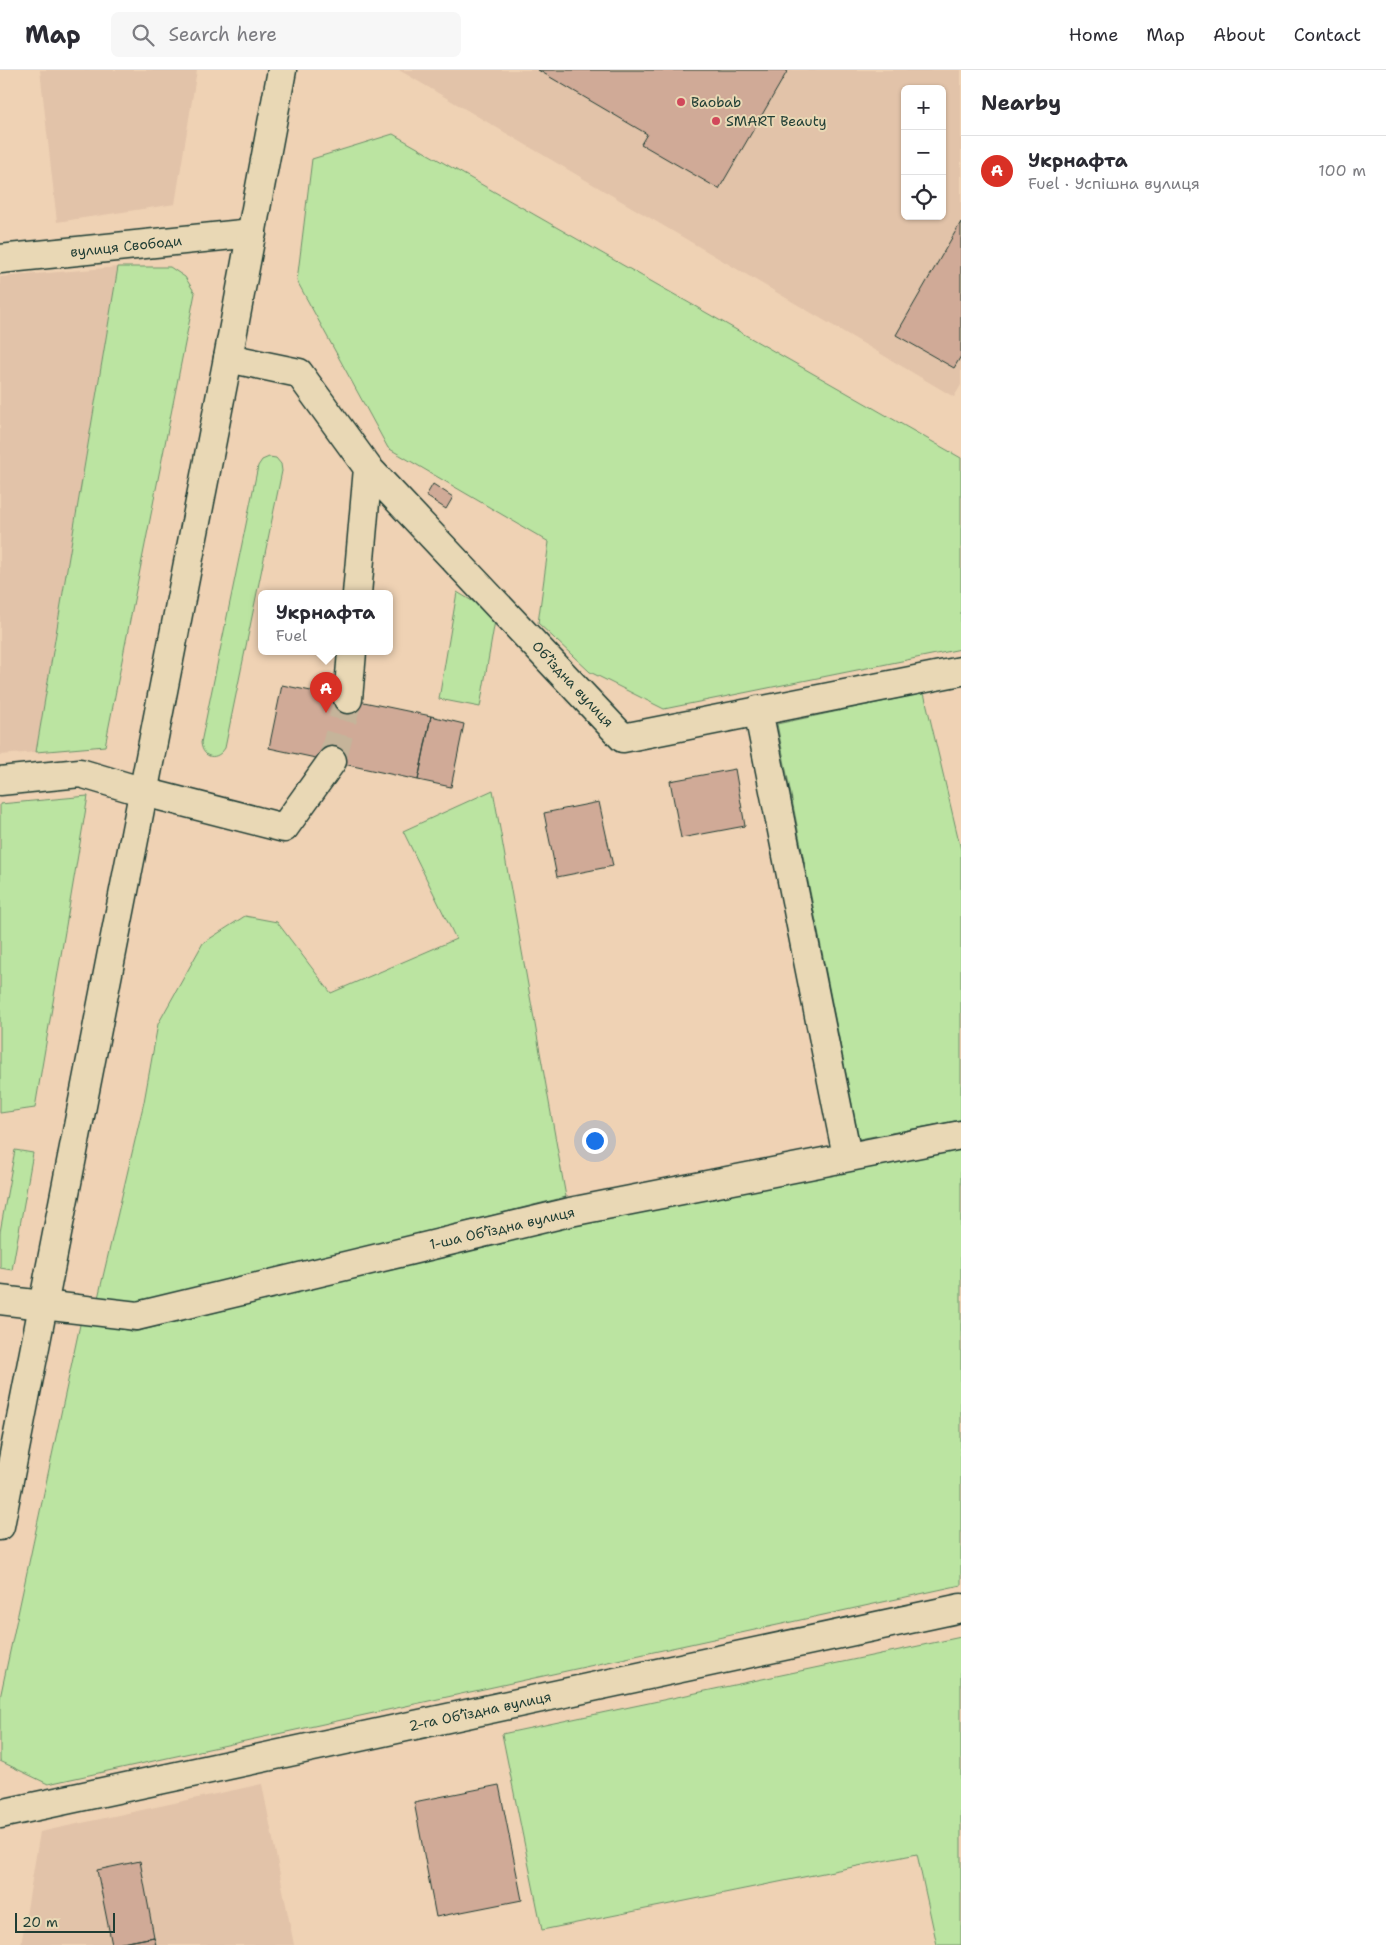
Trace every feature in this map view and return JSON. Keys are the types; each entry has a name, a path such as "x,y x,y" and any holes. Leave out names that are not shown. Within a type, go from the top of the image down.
{"street":[{"path":"0,1526 144,792 282,70"},
{"name":"вулиця Свободи","path":"0,260 252,233"},
{"path":"228,358 298,373 368,468 357,590"},
{"name":"Обʼїздна вулиця","path":"368,468 623,738 961,671"},
{"path":"348,699 352,655"},
{"path":"758,710 846,1156"},
{"path":"0,781 80,773 144,792 284,828 332,761"},
{"name":"1-ша Обʼїздна вулиця","path":"0,1300 137,1316 570,1212 846,1156 961,1135"},
{"name":"2-га Обʼїздна вулиця","path":"0,1814 961,1608"}],"shaded area":[{"path":"40,70 197,70 175,204 57,222"},
{"path":"399,70 961,70 961,385 954,397"},
{"path":"118,267 36,752 0,755 0,277"},
{"path":"262,1784 294,1945 21,1945 40,1832"}],"green space":[{"path":"393,134 961,458 961,649 664,709 590,672 538,623 549,542 388,448 297,281 312,159"},
{"path":"118,267 170,267 185,277 195,293 105,746 36,752"},
{"path":"269,457 276,458 281,464 282,471 225,748 218,755 211,756 204,752 201,743 258,466 262,460"},
{"path":"457,592 496,615 480,707 439,699"},
{"path":"924,693 961,850 961,1120 859,1139 777,724"},
{"path":"493,790 566,1197 137,1303 98,1298 144,1102 158,1024 203,943 245,916 277,922 331,993 456,939 403,831"},
{"path":"88,796 35,1108 0,1113 0,804"},
{"path":"961,1149 961,1585 48,1784 0,1761 0,1698 81,1320 134,1332 573,1225"},
{"path":"15,1150 33,1153 12,1270 0,1268 0,1232"},
{"path":"961,1637 961,1945 937,1945 917,1854 542,1930 502,1734"}],"building":[{"name":"Baobab","path":"538,70 788,70 719,189 641,144 647,134"},
{"path":"961,222 961,356 954,368 896,335"},
{"path":"433,484 453,497 446,509 426,496"},
{"path":"282,685 431,716 418,780 269,748"},
{"path":"431,716 464,724 451,787 418,780"},
{"path":"735,769 745,826 681,838 670,781"},
{"path":"599,802 613,866 557,877 544,813"},
{"path":"499,1785 522,1900 436,1917 414,1802"},
{"path":"140,1861 154,1937 112,1945 97,1870"},
{"path":"154,1937 156,1945 112,1945"}],"tunnel":[{"path":"332,761 348,699"}],"place":[{"name":"Baobab","path":"681,102"},
{"name":"SMART Beauty","path":"716,121"},
{"name":"Укрнафта","path":"326,713"}]}
